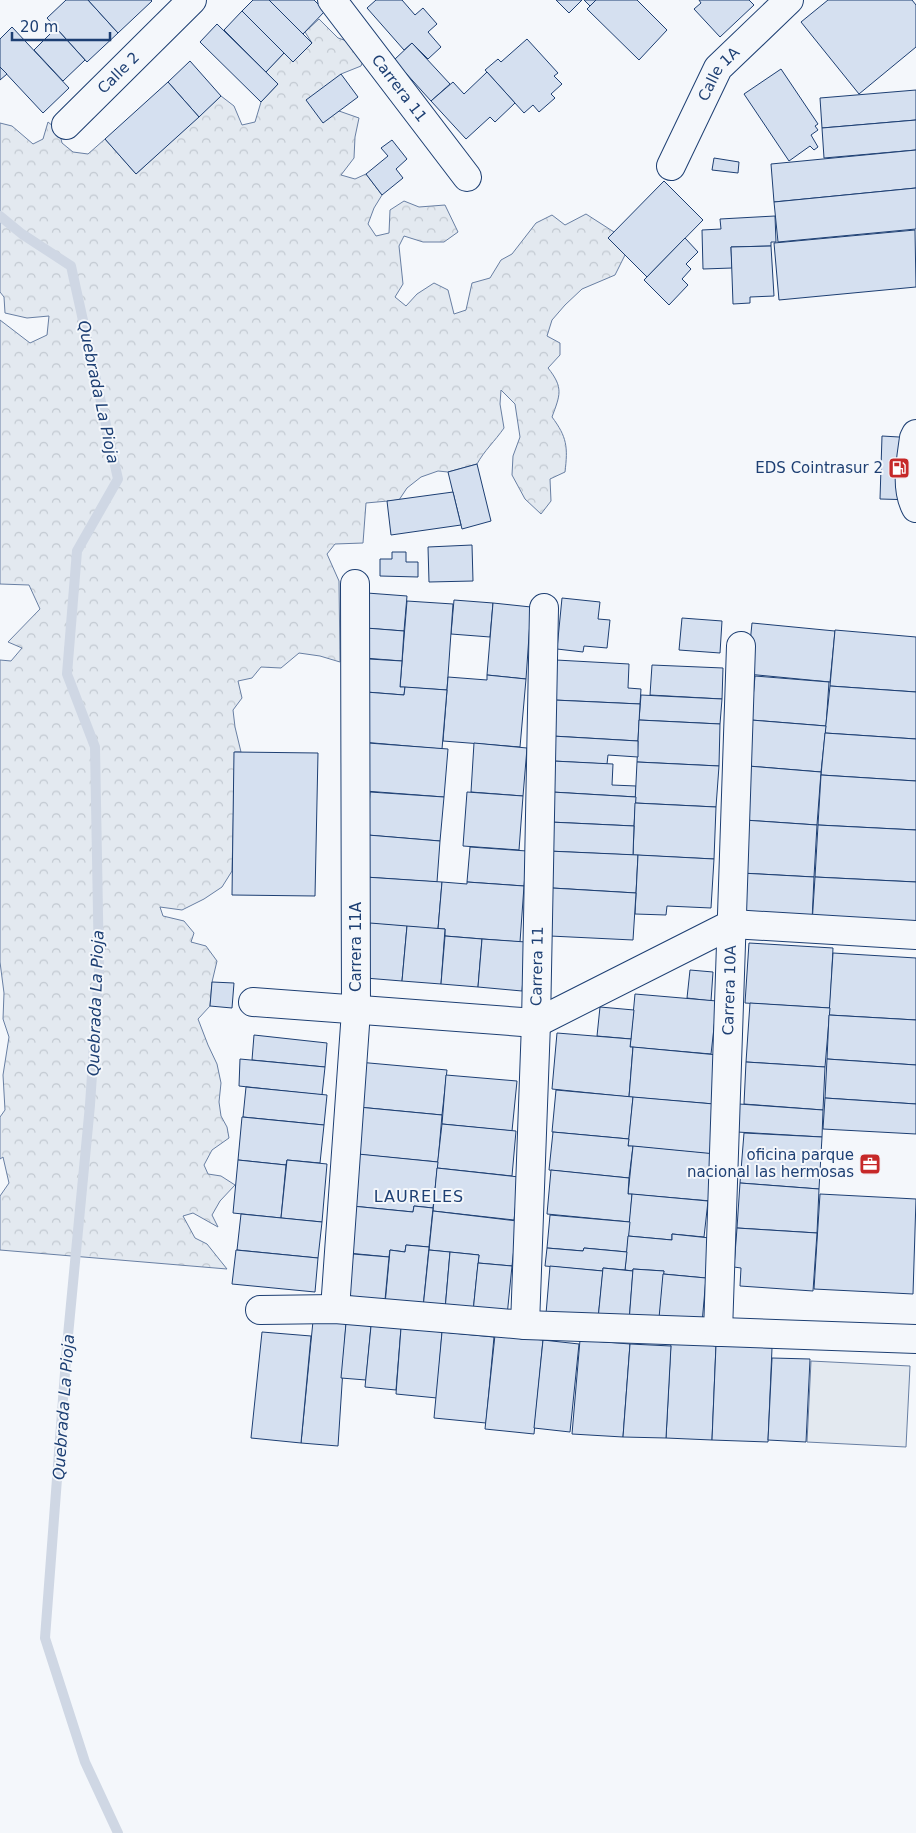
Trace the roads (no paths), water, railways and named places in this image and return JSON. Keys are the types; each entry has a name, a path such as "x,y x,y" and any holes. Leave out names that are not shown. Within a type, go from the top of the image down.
{"street":[{"name":"Calle 2","path":"66,125 192,0"},
{"name":"Carrera 11","path":"332,0 467,177"},
{"name":"Calle 1A","path":"671,166 718,68 789,0"},
{"path":"916,434 910,465 911,500 916,508"},
{"name":"Carrera 11A","path":"335,1309 356,1011 355,584"},
{"name":"Carrera 11","path":"525,1325 536,1023 544,608"},
{"name":"Carrera 10A","path":"718,1332 741,646"},
{"path":"253,1002 536,1023 732,924 916,934"},
{"path":"260,1310 335,1309 525,1325 916,1339"}],"waterway":[{"name":"Quebrada La Pioja","path":"0,216 22,234 71,266 118,479 77,551 67,674 95,747 99,969 90,1105 67,1346 45,1638 85,1762 118,1833"}],"place":[{"name":"EDS Cointrasur 2","path":"899,468"},
{"name":"oficina parque nacional las hermosas","path":"870,1164"}],"district":[{"name":"LAURELES","path":"419,1196"}]}
